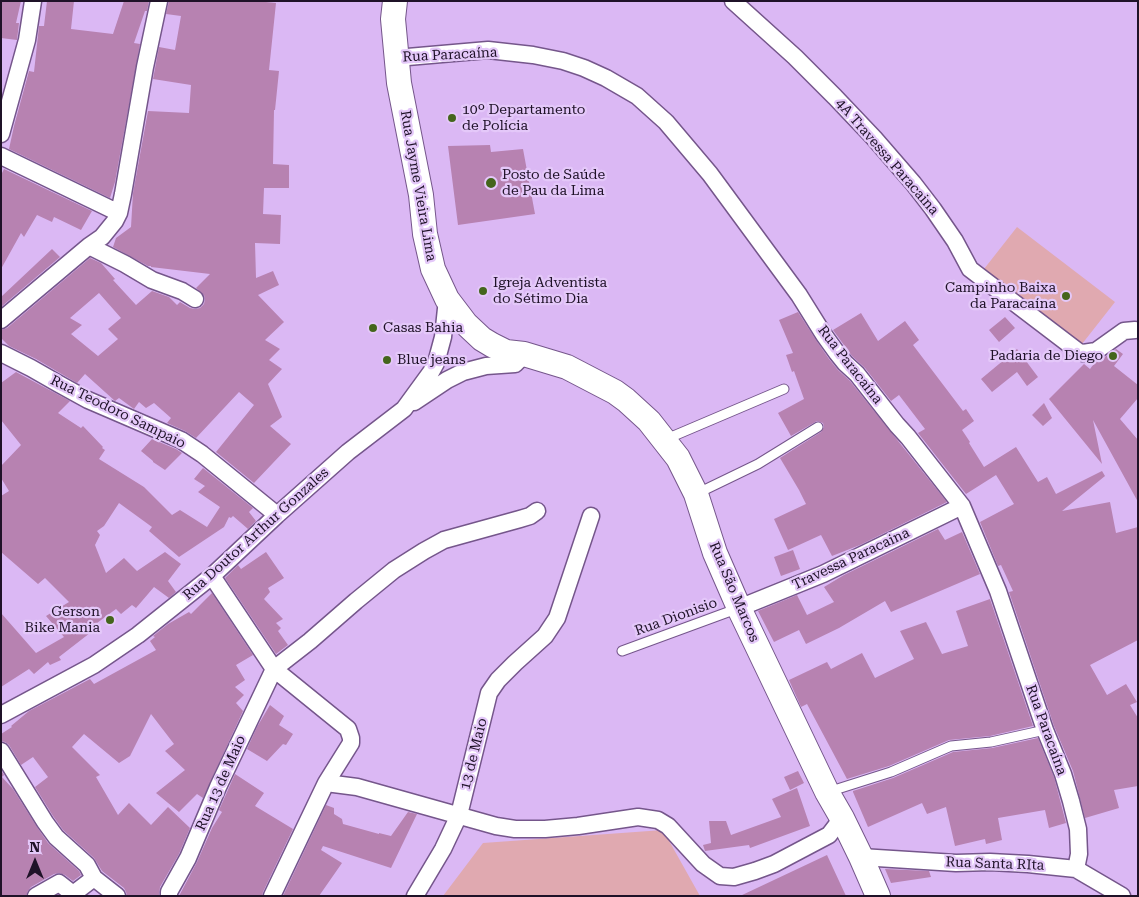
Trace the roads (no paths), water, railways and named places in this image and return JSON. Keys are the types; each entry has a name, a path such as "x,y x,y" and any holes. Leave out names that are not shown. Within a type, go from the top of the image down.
{"main road":[{"name":"Rua Jayme Vieira Lima","path":"395,1 393,19 398,83 433,269 447,300 466,324 482,339 506,352 524,354"},
{"name":"Rua São Marcos","path":"524,354 567,367 615,392 649,421 678,458 696,494 716,553 739,608 827,792 862,857 878,896"}],"street":[{"path":"1,134 27,40 33,1"},
{"path":"1,320 88,246 102,237 119,213 153,24 159,1"},
{"name":"4A Travessa Paracaina","path":"733,1 795,57 874,138 933,209 955,241 970,269 1079,352 1096,351 1124,331 1137,330"},
{"name":"Rua Paracaína","path":"396,58 488,50 534,55 584,68 637,96 666,122 710,174 799,294 837,353 857,374 962,506 998,592 1066,783 1078,829 1079,854 1076,870"},
{"path":"1,156 119,213"},
{"path":"88,246 152,280 182,291 195,299"},
{"name":"Rua Doutor Arthur Gonzales","path":"1,715 94,665 138,635 212,576 348,452 404,409 436,363 443,337 447,300"},
{"name":"Rua Teodoro Sampaio","path":"1,353 88,400 181,440 202,454 277,515"},
{"path":"404,409 447,380 463,372 486,366 515,364 524,354"},
{"name":"Travessa Paracaina","path":"739,608 823,574 962,506"},
{"name":"Rua 13 de Maio","path":"168,896 188,858 218,788 274,669 394,570 424,551 444,540 530,516 537,511"},
{"name":"13 de Maio","path":"415,896 443,849 459,815 489,693 498,680 545,636 557,618 591,516"},
{"path":"212,576 274,669 348,729 351,738 351,743 326,783 272,896"},
{"path":"1,751 56,837 86,865 94,878 117,896"},
{"path":"326,783 357,787 496,826 515,829 578,826 638,817 658,820 668,826 704,864 720,876 734,877 774,864 829,835 842,818"},
{"name":"Rua Santa RIta","path":"862,857 956,863 1028,864 1076,870 1121,896"},
{"path":"36,896 58,883 73,894 94,878"}],"lane":[{"path":"664,440 784,389"},
{"path":"696,494 758,464 818,427"},
{"name":"Rua Dionisio","path":"622,651 739,608"},
{"path":"827,792 891,772 951,746 991,742 1046,730"}],"place":[{"name":"10º Departamento de Polícia","path":"452,118"},
{"name":"Posto de Saúde de Pau da Lima","path":"491,183"},
{"name":"Igreja Adventista do Sétimo Dia","path":"483,291"},
{"name":"Campinho Baixa da Paracaína","path":"1066,296"},
{"name":"Casas Bahia","path":"373,328"},
{"name":"Padaria de Diego","path":"1113,356"},
{"name":"Blue jeans","path":"387,360"},
{"name":"Gerson Bike Mania","path":"110,620"}]}
